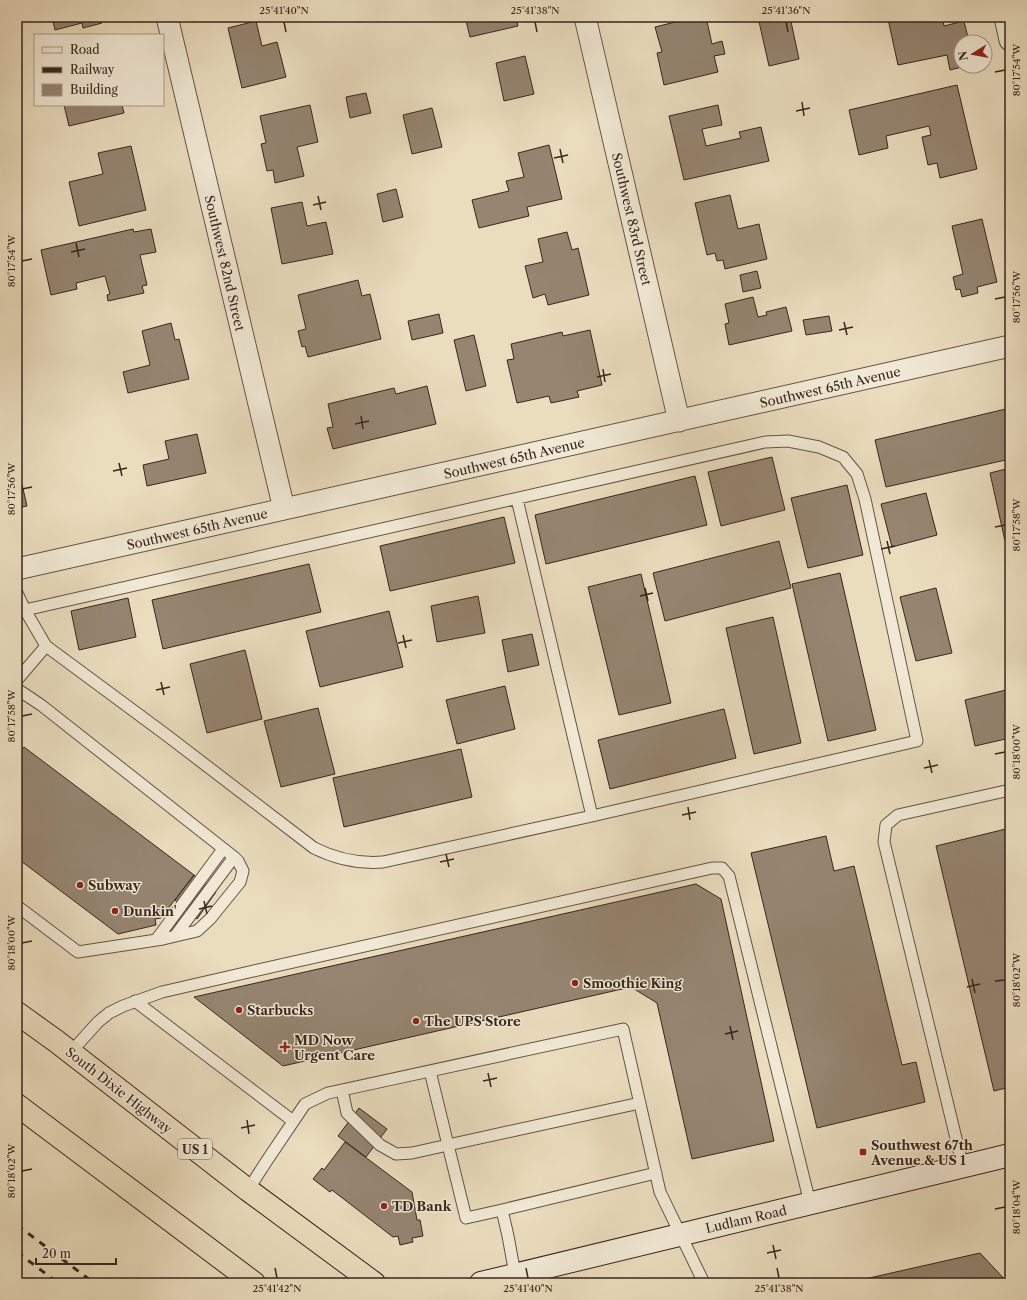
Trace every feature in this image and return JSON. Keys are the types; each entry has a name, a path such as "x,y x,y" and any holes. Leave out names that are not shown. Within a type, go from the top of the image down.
{"highway":[{"name":"South Dixie Highway","path":"17,1013 71,1052 248,1190 374,1283"},
{"path":"17,1105 254,1283"}],"main road":[{"name":"Ludlam Road","path":"481,1283 810,1203 1010,1157"}],"street":[{"name":"Southwest 82nd Street","path":"166,17 284,509"},
{"name":"Southwest 83rd Street","path":"585,17 679,421"},
{"path":"1005,17 1010,40"},
{"name":"Southwest 65th Avenue","path":"17,569 1010,346"}],"lane":[{"path":"17,593 25,610 46,646 165,734 314,848 339,859 353,862 383,862 592,816 917,741 866,499 857,474 843,457 819,447 788,441 765,442 25,610"},
{"path":"517,499 592,816"},
{"path":"17,680 46,646"},
{"path":"17,689 41,706 234,857 238,861 243,871 240,882 210,919 197,931 156,940 78,952 17,906"},
{"path":"963,1167 884,842 886,825 898,815 1010,790"},
{"path":"156,940 223,849"},
{"path":"175,936 234,857"},
{"path":"71,1052 98,1022 109,1013 135,1001 162,992 712,868 722,868 729,876 810,1203"},
{"path":"135,1001 293,1121"},
{"path":"248,1190 305,1104 328,1093 623,1029 660,1192 704,1283"},
{"path":"430,1071 466,1218 656,1173"},
{"path":"342,1090 347,1114 380,1145 396,1154 412,1153 640,1104"},
{"path":"502,1210 515,1274"}],"building":[{"path":"52,17 101,17 102,23 83,28 82,23 55,30"},
{"path":"465,17 516,17 518,26 470,37"},
{"path":"696,17 706,17 712,44 722,41 725,54 714,56 718,72 664,85 657,53 662,52 655,27"},
{"path":"758,17 790,17 799,59 769,66"},
{"path":"899,17 942,17 944,26 964,21 967,34 953,34 953,69 950,70 947,55 898,65 888,19"},
{"path":"256,21 262,46 277,42 286,77 242,88 228,28"},
{"path":"525,56 534,94 504,101 496,63"},
{"path":"957,85 977,169 940,178 937,163 928,165 922,137 931,135 929,126 886,136 888,148 859,155 849,110"},
{"path":"366,93 371,113 350,118 346,97"},
{"path":"310,105 318,142 297,147 304,176 275,183 273,170 267,171 261,144 266,143 260,116"},
{"path":"718,105 722,125 702,129 706,146 741,138 739,132 761,127 769,161 684,180 669,116"},
{"path":"64,106 122,106 124,113 69,126"},
{"path":"432,108 442,147 412,154 403,115"},
{"path":"549,145 562,199 527,207 529,216 479,228 472,200 509,191 506,181 524,177 518,153"},
{"path":"131,146 146,210 79,226 69,182 103,174 98,153"},
{"path":"396,189 403,217 383,222 377,194"},
{"path":"730,195 738,229 759,224 767,259 725,269 723,260 717,261 715,253 707,255 695,203"},
{"path":"302,202 307,226 326,222 333,254 282,264 271,208"},
{"path":"982,219 997,282 977,287 978,293 962,297 960,289 956,290 953,277 963,274 952,226"},
{"path":"133,229 134,232 151,229 156,252 140,255 147,285 142,286 144,293 108,301 107,295 110,294 105,276 76,283 77,289 51,295 41,250"},
{"path":"567,232 572,250 578,248 589,295 548,305 545,294 533,298 525,266 543,262 538,239"},
{"path":"757,271 761,288 743,292 740,275"},
{"path":"358,280 362,296 370,294 381,339 308,357 305,346 302,347 298,331 306,329 298,295"},
{"path":"753,297 758,317 767,315 766,312 786,307 792,331 729,345 725,324 729,323 725,304"},
{"path":"439,314 443,333 412,340 408,321"},
{"path":"829,316 832,331 806,335 803,320"},
{"path":"171,323 175,340 179,339 189,379 128,393 123,372 150,365 142,331"},
{"path":"590,330 602,385 577,391 579,397 551,403 549,396 517,403 507,360 514,359 511,344 562,332 563,336"},
{"path":"474,335 486,386 466,391 454,340"},
{"path":"427,386 436,424 333,449 327,428 333,427 328,404 394,388 396,394"},
{"path":"1010,408 1010,459 886,487 875,440"},
{"path":"197,434 206,473 147,486 143,465 169,459 165,441"},
{"path":"772,457 785,510 721,526 708,472"},
{"path":"17,463 27,506 17,508"},
{"path":"1010,468 1010,540 1005,541 990,473"},
{"path":"695,476 707,525 546,564 535,515"},
{"path":"847,485 863,555 808,568 791,498"},
{"path":"926,493 937,535 892,547 881,504"},
{"path":"504,517 515,563 390,591 380,546"},
{"path":"779,541 791,588 665,621 653,573"},
{"path":"309,564 321,612 163,649 152,600"},
{"path":"840,573 876,730 828,741 792,584"},
{"path":"641,574 671,703 619,715 588,587"},
{"path":"936,588 952,653 916,661 900,597"},
{"path":"478,596 485,633 437,642 431,606"},
{"path":"128,598 136,637 79,650 71,611"},
{"path":"389,611 403,667 320,687 306,631"},
{"path":"773,617 801,743 754,754 726,628"},
{"path":"532,634 539,665 508,672 502,640"},
{"path":"245,650 262,719 207,733 190,664"},
{"path":"505,686 515,729 457,744 446,700"},
{"path":"1010,689 1010,738 975,746 965,700"},
{"path":"318,708 335,774 281,787 264,721"},
{"path":"724,709 736,758 610,789 598,740"},
{"path":"24,747 194,875 161,918 155,919 156,925 118,934 17,858 17,756"},
{"path":"461,749 472,797 344,827 333,778"},
{"path":"1010,828 1010,1087 994,1091 936,846"},
{"path":"826,836 834,871 854,866 902,1065 916,1062 925,1102 817,1128 751,853"},
{"path":"194,875 216,892 197,919 175,900"},
{"path":"696,884 721,899 774,1141 692,1159 657,1003 631,987 283,1066 194,997"},
{"path":"359,1108 387,1129 366,1157 338,1136"},
{"name":"TD Bank","path":"345,1142 412,1192 417,1220 420,1220 423,1236 412,1238 413,1242 400,1245 398,1236 393,1237 332,1190 330,1192 313,1179 322,1168 324,1170"},
{"path":"980,1253 1008,1283 847,1283"}],"railway":[{"path":"17,1225 94,1283"},
{"path":"17,1252 58,1283"}],"place":[{"name":"Subway","path":"80,885"},
{"name":"Dunkin'","path":"115,911"},
{"name":"Smoothie King","path":"575,983"},
{"name":"Starbucks","path":"239,1010"},
{"name":"The UPS Store","path":"416,1021"},
{"name":"MD Now Urgent Care","path":"285,1047"},
{"name":"Southwest 67th Avenue & US 1","path":"863,1152"},
{"name":"TD Bank","path":"384,1206"}]}
